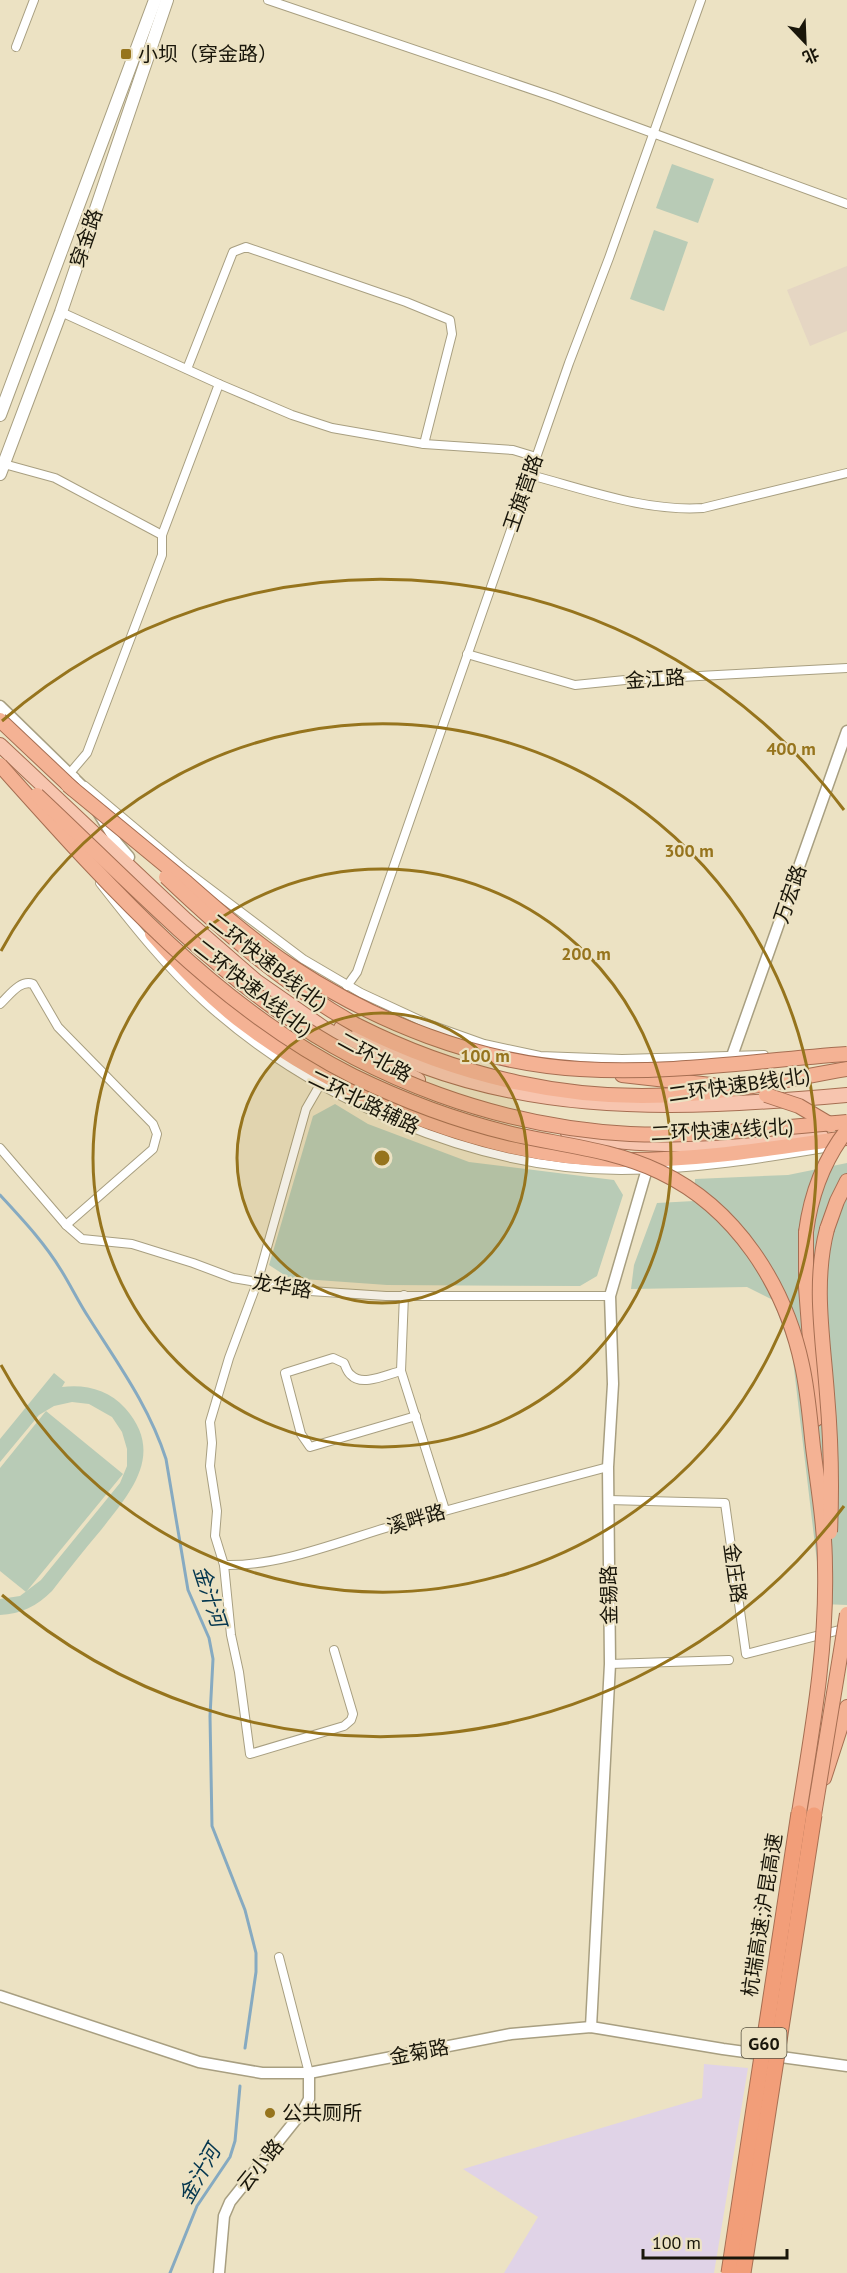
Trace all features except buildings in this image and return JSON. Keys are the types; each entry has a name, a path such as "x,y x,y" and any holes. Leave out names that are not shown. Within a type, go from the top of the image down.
{"highway":[{"name":"二环快速B线(北)","path":"0,720 69,779 210,918 275,973 353,1024 432,1059 473,1073 537,1087 627,1096 706,1093 847,1070"},
{"name":"二环快速A线(北)","path":"0,760 231,975 311,1033 358,1060 398,1078 441,1095 507,1115 600,1131 692,1134 847,1122"},
{"path":"0,765 204,990 246,1025 298,1059 366,1095 424,1119 500,1143 565,1155 620,1160 671,1159 847,1137"},
{"path":"69,779 251,937 321,985 391,1021 447,1042 509,1059 563,1068 707,1084 766,1095 814,1114 847,1137"},
{"path":"110,887 194,965 239,1002 293,1041 341,1069 392,1094 458,1119 513,1134 604,1152 639,1163 682,1184 712,1206 740,1235 760,1262 776,1290 791,1326 804,1376 824,1536"},
{"path":"563,1068 663,1069 847,1053"},
{"path":"820,1667 825,1596 824,1536 806,1287 806,1232 817,1181 833,1150 847,1137"},
{"path":"806,1814 829,1556 831,1469 820,1310 820,1268 830,1220 847,1181"},
{"path":"806,1814 847,1614"},
{"path":"806,1814 819,1792 847,1707"},
{"name":"杭瑞高速;沪昆高速","path":"729,2273 806,1814"},
{"name":"杭瑞高速;沪昆高速","path":"743,2273 806,1814"}],"main road":[{"name":"穿金路","path":"0,415 155,0"},
{"name":"穿金路","path":"2,469 61,312 167,0"},
{"name":"二环北路","path":"0,735 221,952 291,1006 383,1062 426,1084 480,1107 547,1128 624,1142 710,1143 847,1137"},
{"name":"二环北路","path":"0,745 226,947 295,1001 376,1047 439,1072 512,1092 597,1104 700,1106 847,1095"}],"street":[{"path":"16,46 34,0"},
{"path":"268,0 554,96 654,135 847,204"},
{"name":"王旗营路","path":"347,986 357,972 536,457 701,0"},
{"path":"187,369 233,252 246,247 406,302 450,320 452,334 424,444"},
{"path":"61,312 219,384 292,415 332,428 424,444 513,450 536,457"},
{"path":"69,779 87,753 162,555 162,535 219,384"},
{"path":"2,469 55,478 162,535"},
{"path":"530,475 619,498 682,510 724,503 847,473"},
{"name":"金江路","path":"467,654 575,685 847,668"},
{"path":"0,706 69,779 92,798 126,859"},
{"name":"万宏路","path":"732,1056 847,731"},
{"name":"二环北路辅路","path":"0,774 72,847 150,945 206,1003 254,1041 321,1083 406,1124 486,1151 569,1167 597,1169 647,1169 729,1162 847,1137"},
{"path":"69,779 308,963 347,986 437,1028 484,1044 522,1053 578,1059 847,1053"},
{"path":"36,808 63,828 126,859"},
{"path":"0,1004 22,984 30,982 33,984 58,1027 153,1124 157,1134 153,1149 66,1225"},
{"path":"321,1083 306,1109 257,1282 229,1358 210,1422 212,1443 210,1466 217,1511 215,1536 224,1565 231,1635 239,1672 250,1754 344,1726 351,1720 353,1714 334,1650"},
{"name":"龙华路","path":"0,1148 66,1225 82,1239 132,1245 193,1263 233,1278 310,1291 404,1295 610,1296"},
{"name":"金锡路","path":"591,2027 610,1664 608,1467 613,1384 610,1296 641,1197 647,1169"},
{"path":"404,1295 401,1371 445,1510"},
{"path":"401,1371 367,1380 357,1380 349,1374 344,1363 333,1358 285,1373 301,1434 310,1447 416,1416"},
{"name":"溪畔路","path":"224,1565 242,1566 273,1561 445,1510 608,1467"},
{"name":"金庄路","path":"608,1500 725,1503 746,1654 847,1628"},
{"path":"610,1664 729,1659"},
{"name":"云小路","path":"219,2273 224,2216 230,2202 302,2112 309,2099 309,2073 279,1958"},
{"name":"金菊路","path":"0,1996 199,2062 262,2073 309,2073 511,2034 591,2027 723,2049 847,2066"}],"shaded area":[{"path":"847,266 847,331 810,346 787,290"},
{"path":"704,2064 748,2068 714,2273 504,2273 538,2217 463,2169 702,2098"}],"green space":[{"path":"672,164 714,179 698,223 656,208"},
{"path":"654,230 688,242 664,311 630,299"},
{"path":"335,1104 368,1124 469,1162 614,1180 623,1195 597,1276 580,1286 387,1285 289,1278 269,1265 313,1116"},
{"path":"847,1163 847,1605 822,1604 792,1352 773,1300 747,1287 631,1289 634,1265 657,1203 694,1201 695,1179 788,1175"},
{"path":"54,1373 65,1382 62,1387 80,1386 97,1390 119,1402 137,1425 143,1441 143,1457 139,1472 123,1502 52,1591 28,1608 0,1615 0,1599 20,1596 41,1580 120,1483 127,1466 127,1449 122,1432 112,1417 89,1404 72,1402 54,1406 39,1415 0,1462 0,1439"},
{"path":"46,1411 123,1474 26,1592 0,1571 0,1468"}],"waterway":[{"name":"金汁河","path":"0,1195 40,1240 61,1270 142,1403 166,1459 188,1590 209,1638 213,1659 210,1716 212,1826 245,1910 256,1953 256,1972 245,2048"},
{"name":"金汁河","path":"170,2273 197,2206 230,2157 235,2141 240,2086"}],"place":[{"name":"小坝（穿金路）","path":"126,54"},
{"name":"公共厕所","path":"270,2113"}]}
